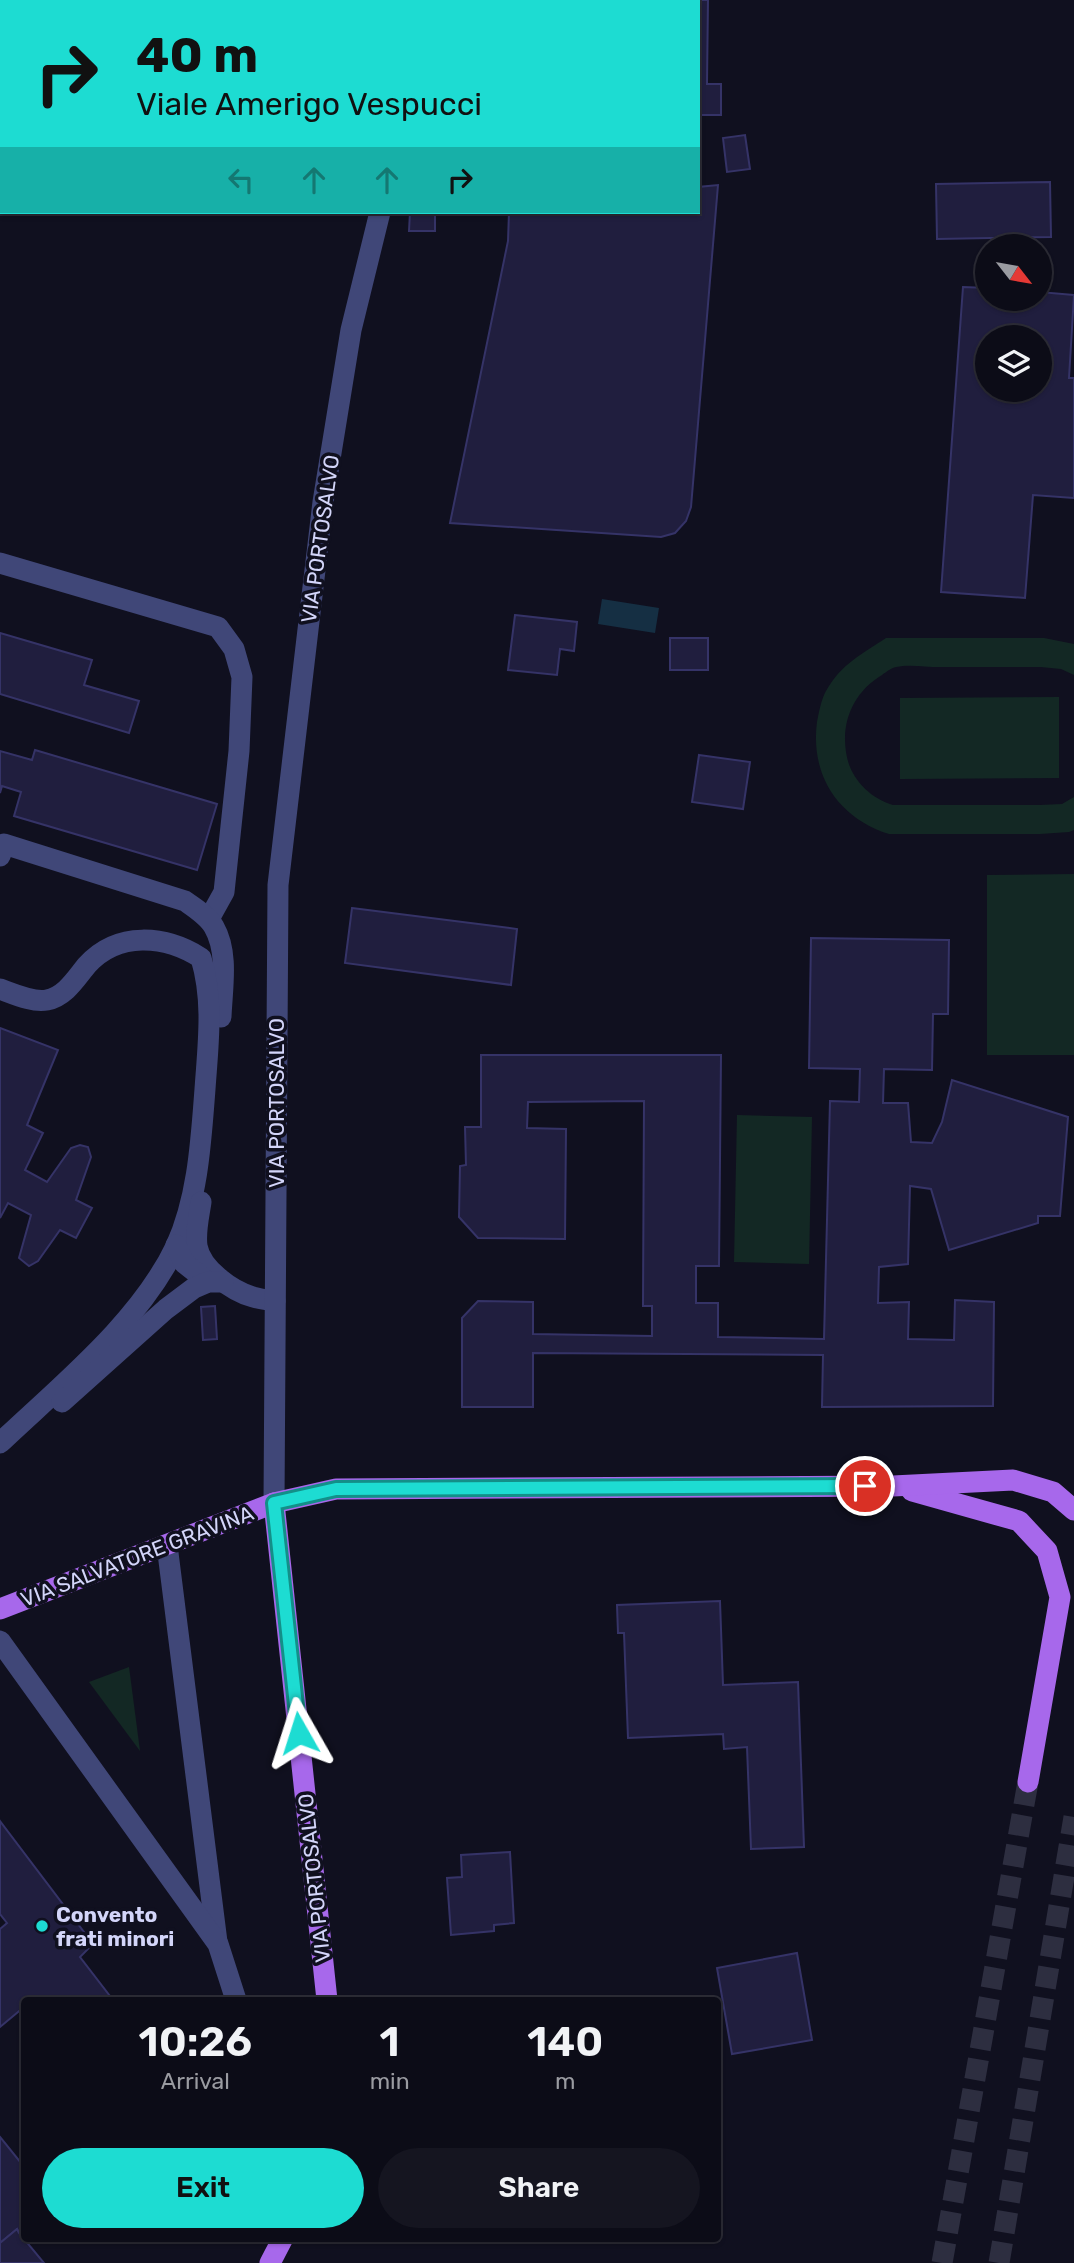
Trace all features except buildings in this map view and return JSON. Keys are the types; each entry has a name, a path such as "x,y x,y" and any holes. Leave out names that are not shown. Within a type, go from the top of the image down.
{"main road":[{"path":"893,1486 1013,1480 1053,1492 1074,1510"},
{"name":"VIA SALVATORE GRAVINA","path":"0,1609 274,1503 336,1489 893,1486"},
{"path":"893,1486 1019,1521 1047,1551 1060,1597 1028,1782"},
{"name":"VIA PORTOSALVO","path":"274,1503 327,1997"},
{"path":"271,2263 281,2242"}],"street":[{"name":"VIA PORTOSALVO","path":"274,1503 278,885 323,502 351,330 380,214"},
{"path":"0,563 218,627 234,649 242,677 239,751 224,892 209,919"},
{"path":"0,856 4,844 185,901 209,919 216,929 223,959 222,1008 212,1153 197,1226 197,1249 216,1282"},
{"path":"0,989 32,999 48,1000 70,987 88,964 103,951 126,940 150,939 184,947 201,958 206,976 210,1021 200,1152 191,1200 176,1245 151,1288 126,1321 0,1443"},
{"path":"176,1245 184,1263 216,1282 253,1297 275,1301"},
{"path":"0,1458 166,1309 194,1287 216,1282"},
{"path":"167,1545 218,1944 235,1997"},
{"path":"0,1641 218,1944"}],"green space":[{"path":"886,638 1044,638 1074,644 1074,675 1061,669 1041,667 892,668 872,682 857,698 848,718 845,740 848,761 856,778 868,792 884,802 893,805 1040,805 1062,804 1074,797 1074,830 1040,834 889,834 871,827 842,806 823,777 818,760 816,741 820,706 826,691 838,674 853,660"},
{"path":"1059,697 1059,778 900,779 900,698"},
{"path":"1074,874 1074,1055 987,1055 987,875"},
{"path":"737,1115 812,1117 809,1264 734,1262"},
{"path":"129,1667 140,1751 89,1682"}],"water":[{"path":"602,599 659,608 655,633 598,624"}],"tunnel":[{"path":"942,2263 1028,1782"},
{"path":"999,2263 1074,1817"}],"place":[{"name":"Convento frati minori","path":"42,1926"}],"route":[{"path":"299,1733 274,1503 336,1489 865,1486"}]}
